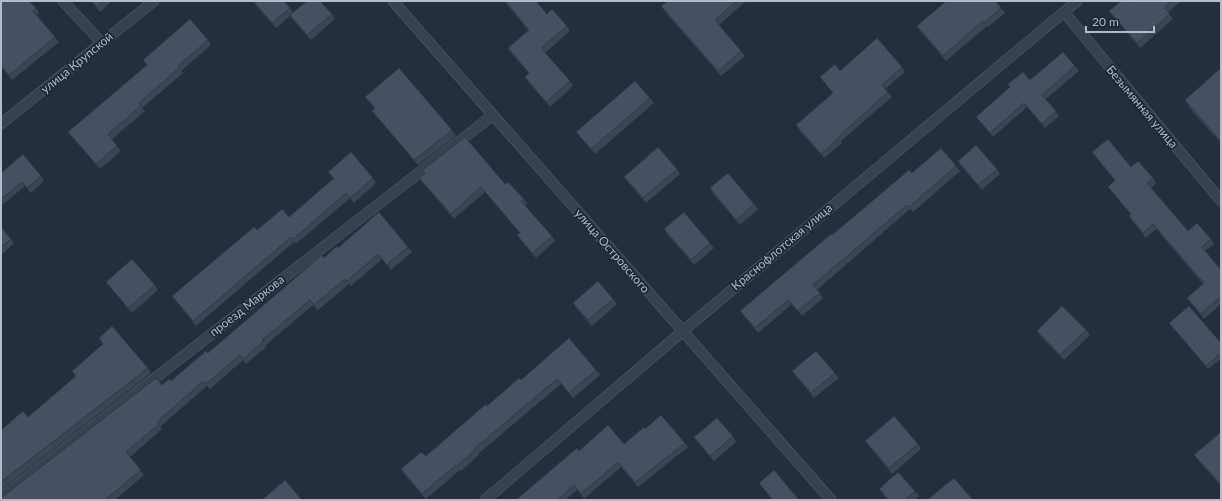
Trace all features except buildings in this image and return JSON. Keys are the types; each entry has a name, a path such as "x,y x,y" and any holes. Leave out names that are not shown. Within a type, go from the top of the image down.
{"lane":[{"path":"63,1 102,43"},
{"name":"улица Крупской","path":"1,124 154,1"},
{"name":"улица Островского","path":"393,1 831,500"},
{"name":"Краснофлотская улица","path":"489,499 683,331 1078,1"},
{"name":"Безымянная улица","path":"1064,12 1221,201"},
{"name":"проезд Маркова","path":"1,498 493,115"}]}
